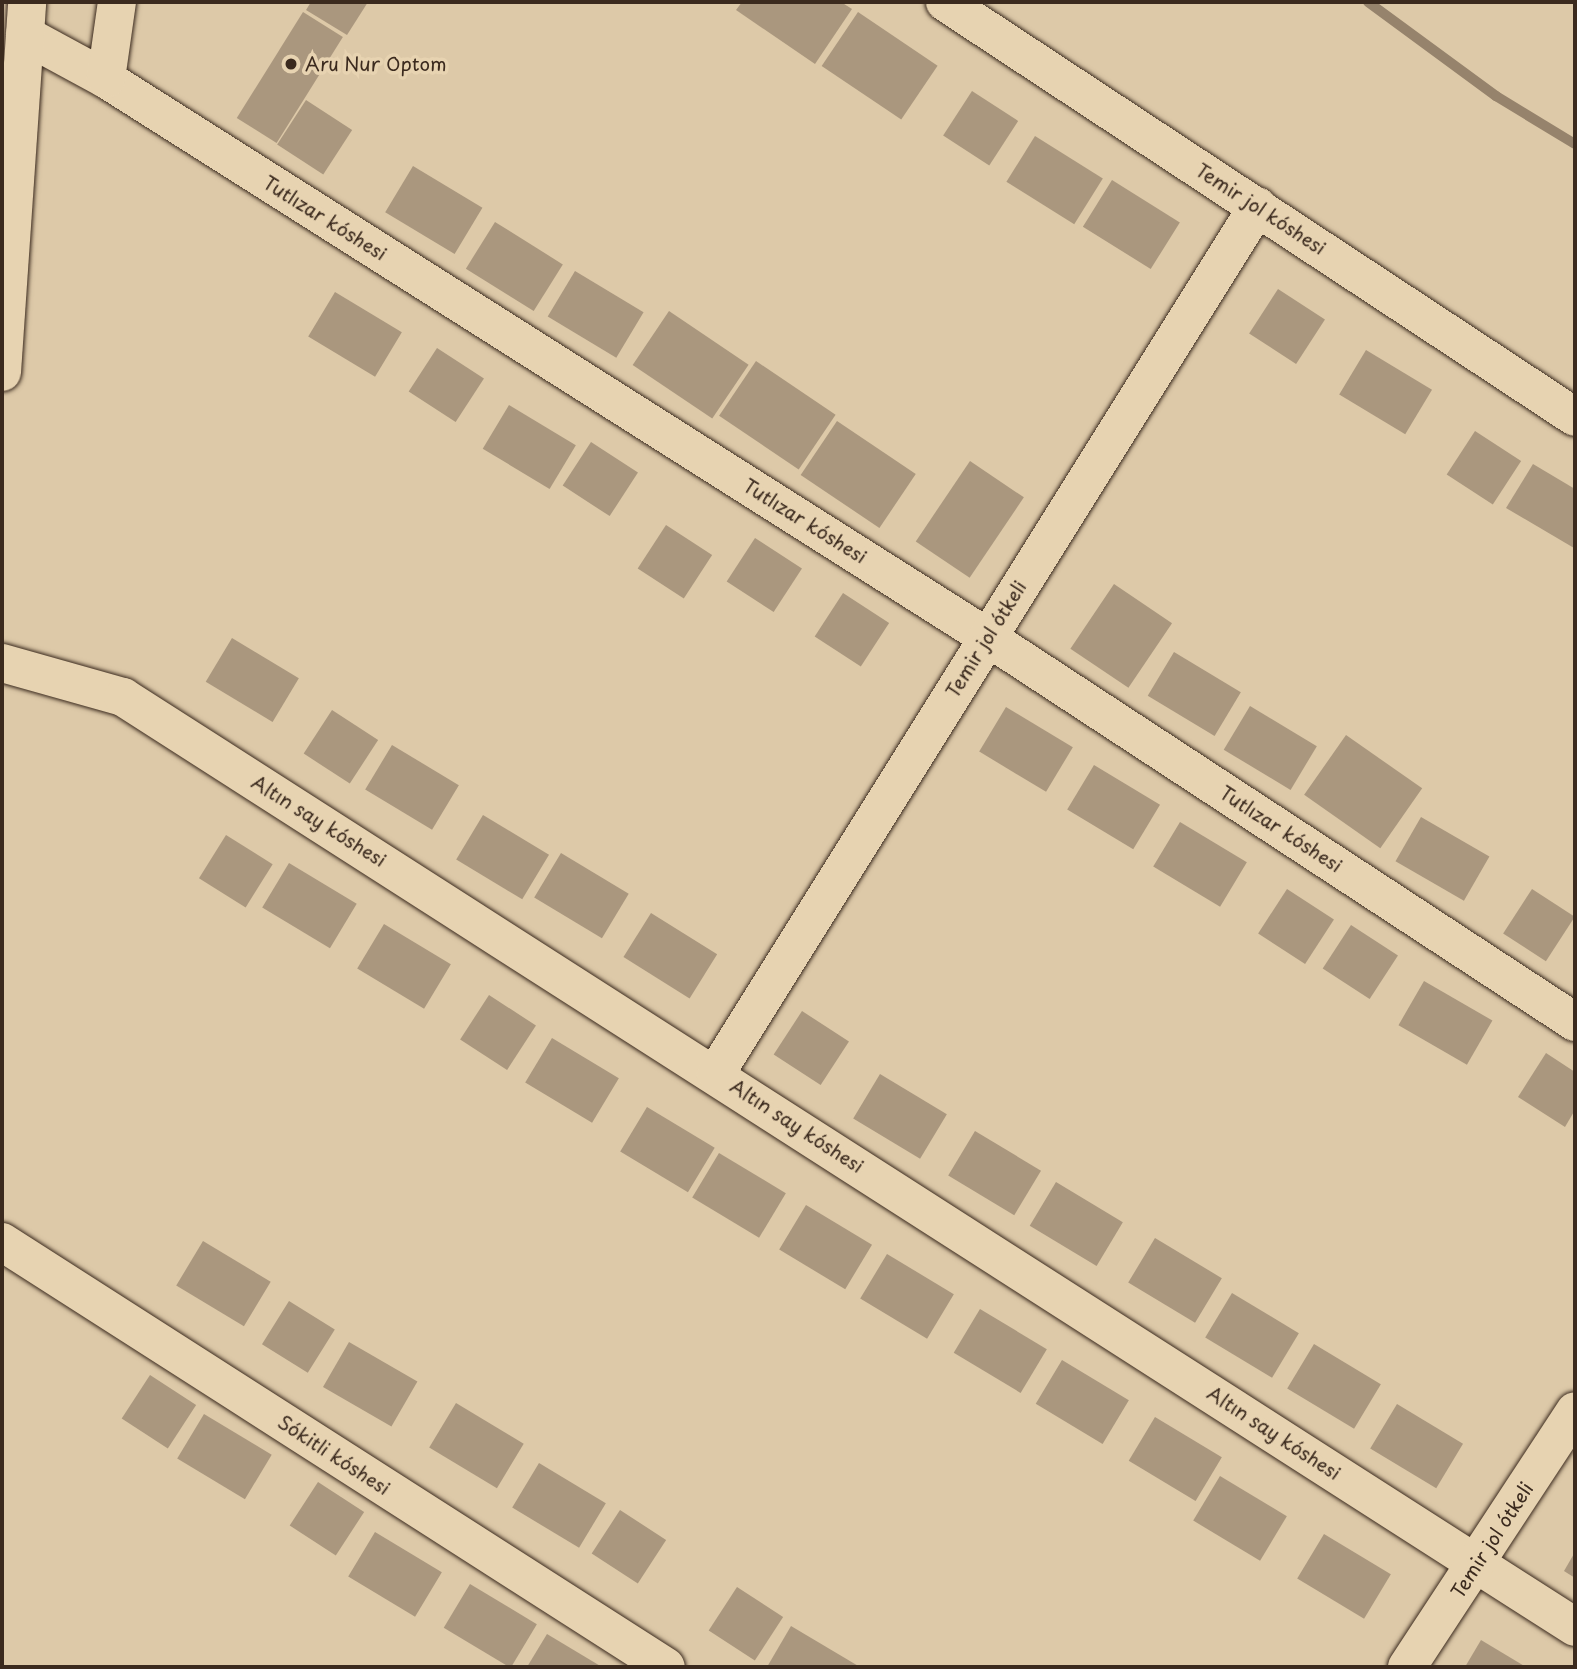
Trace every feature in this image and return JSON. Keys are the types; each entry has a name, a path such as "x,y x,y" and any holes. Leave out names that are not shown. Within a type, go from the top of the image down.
{"street":[{"path":"106,79 117,2"},
{"name":"Temir jol kóshesi","path":"945,2 1575,417"},
{"path":"2,372 9,185 26,18"},
{"name":"Tutlızar kóshesi","path":"26,18 106,79 987,637 1575,1022"},
{"name":"Temir jol ótkeli","path":"716,1073 1258,206"},
{"name":"Altın say kóshesi","path":"2,663 123,697 716,1073 1575,1627"},
{"name":"Sókitli kóshesi","path":"2,1242 666,1667"},
{"name":"Temir jol ótkeli","path":"1407,1667 1575,1411"}],"building":[{"path":"311,2 368,2 347,35 306,10"},
{"path":"742,2 841,2 852,9 815,64 736,10"},
{"path":"303,12 343,37 277,143 237,118"},
{"path":"858,12 938,66 901,120 822,66"},
{"path":"972,91 1018,121 989,165 943,135"},
{"path":"306,100 352,130 323,174 277,144"},
{"path":"1035,136 1103,178 1074,224 1006,182"},
{"path":"413,166 482,208 455,254 385,212"},
{"path":"1112,180 1180,222 1151,269 1083,227"},
{"path":"495,222 563,264 534,311 466,269"},
{"path":"575,271 644,312 616,358 548,316"},
{"path":"1278,289 1325,319 1296,364 1249,333"},
{"path":"335,292 402,332 375,377 308,337"},
{"path":"669,311 749,365 712,419 633,365"},
{"path":"437,348 484,378 456,422 409,392"},
{"path":"1366,350 1432,390 1405,434 1339,395"},
{"path":"756,361 836,415 799,469 719,416"},
{"path":"509,405 576,445 550,489 483,449"},
{"path":"837,421 916,474 879,528 801,475"},
{"path":"1475,431 1521,461 1493,505 1447,475"},
{"path":"591,442 638,472 610,516 563,486"},
{"path":"970,461 1024,497 970,578 916,541"},
{"path":"1533,464 1575,489 1574,548 1506,508"},
{"path":"666,525 712,555 684,599 638,569"},
{"path":"755,538 802,568 774,612 727,582"},
{"path":"1114,584 1172,623 1128,688 1070,649"},
{"path":"843,593 889,623 861,667 815,637"},
{"path":"232,638 299,678 273,722 206,682"},
{"path":"1174,652 1241,692 1215,736 1148,696"},
{"path":"1250,706 1317,746 1291,790 1224,750"},
{"path":"1006,707 1073,747 1046,792 979,752"},
{"path":"332,710 378,740 350,784 304,754"},
{"path":"1346,735 1422,788 1380,848 1304,795"},
{"path":"392,745 459,785 432,830 365,790"},
{"path":"1094,765 1160,805 1133,849 1067,810"},
{"path":"483,815 549,855 522,899 456,860"},
{"path":"1421,817 1489,856 1464,901 1396,861"},
{"path":"1180,822 1247,862 1220,907 1153,867"},
{"path":"226,835 273,864 246,907 199,878"},
{"path":"561,853 629,894 602,938 534,898"},
{"path":"289,863 357,904 330,948 262,908"},
{"path":"1287,889 1334,919 1305,964 1258,933"},
{"path":"1532,889 1575,917 1546,961 1503,933"},
{"path":"651,913 717,954 690,998 623,957"},
{"path":"384,924 451,964 424,1009 357,969"},
{"path":"1351,925 1398,955 1370,999 1323,969"},
{"path":"1424,981 1492,1020 1467,1065 1398,1025"},
{"path":"489,995 536,1025 507,1070 460,1039"},
{"path":"802,1011 849,1041 821,1085 774,1055"},
{"path":"552,1038 619,1078 592,1123 525,1083"},
{"path":"1546,1053 1575,1072 1575,1110 1565,1127 1518,1097"},
{"path":"880,1074 947,1114 920,1159 853,1119"},
{"path":"647,1107 715,1148 688,1192 620,1152"},
{"path":"975,1131 1041,1171 1014,1215 948,1176"},
{"path":"719,1153 786,1193 759,1238 692,1198"},
{"path":"1056,1182 1123,1222 1097,1266 1030,1226"},
{"path":"806,1205 872,1245 845,1289 779,1250"},
{"path":"1155,1238 1222,1278 1195,1323 1128,1283"},
{"path":"203,1241 271,1282 244,1326 176,1286"},
{"path":"887,1254 954,1294 927,1339 860,1299"},
{"path":"1232,1293 1299,1333 1272,1378 1205,1338"},
{"path":"289,1301 335,1330 308,1373 262,1344"},
{"path":"980,1309 1047,1349 1021,1393 954,1353"},
{"path":"349,1342 417,1382 391,1427 323,1387"},
{"path":"1314,1344 1381,1384 1354,1429 1287,1389"},
{"path":"1062,1360 1129,1400 1103,1444 1036,1404"},
{"path":"150,1375 196,1405 168,1449 122,1419"},
{"path":"456,1403 524,1444 497,1488 429,1448"},
{"path":"1397,1404 1463,1444 1436,1488 1370,1449"},
{"path":"204,1414 272,1455 245,1499 177,1459"},
{"path":"1155,1417 1222,1457 1196,1501 1129,1461"},
{"path":"539,1463 606,1503 579,1548 512,1508"},
{"path":"1220,1476 1287,1516 1260,1561 1193,1521"},
{"path":"318,1482 364,1512 336,1556 290,1526"},
{"path":"620,1510 666,1540 638,1584 592,1554"},
{"path":"375,1532 442,1572 415,1617 348,1577"},
{"path":"1324,1534 1391,1574 1364,1619 1297,1579"},
{"path":"1575,1552 1575,1578 1564,1571"},
{"path":"470,1584 537,1624 511,1667 444,1628"},
{"path":"737,1587 783,1617 755,1661 709,1631"},
{"path":"791,1626 860,1667 767,1667"},
{"path":"547,1634 602,1667 527,1667"},
{"path":"1481,1640 1526,1667 1465,1667"}],"waterway":[{"path":"1368,2 1496,96 1575,144"}],"place":[{"name":"Aru Nur Optom","path":"291,64"}]}
